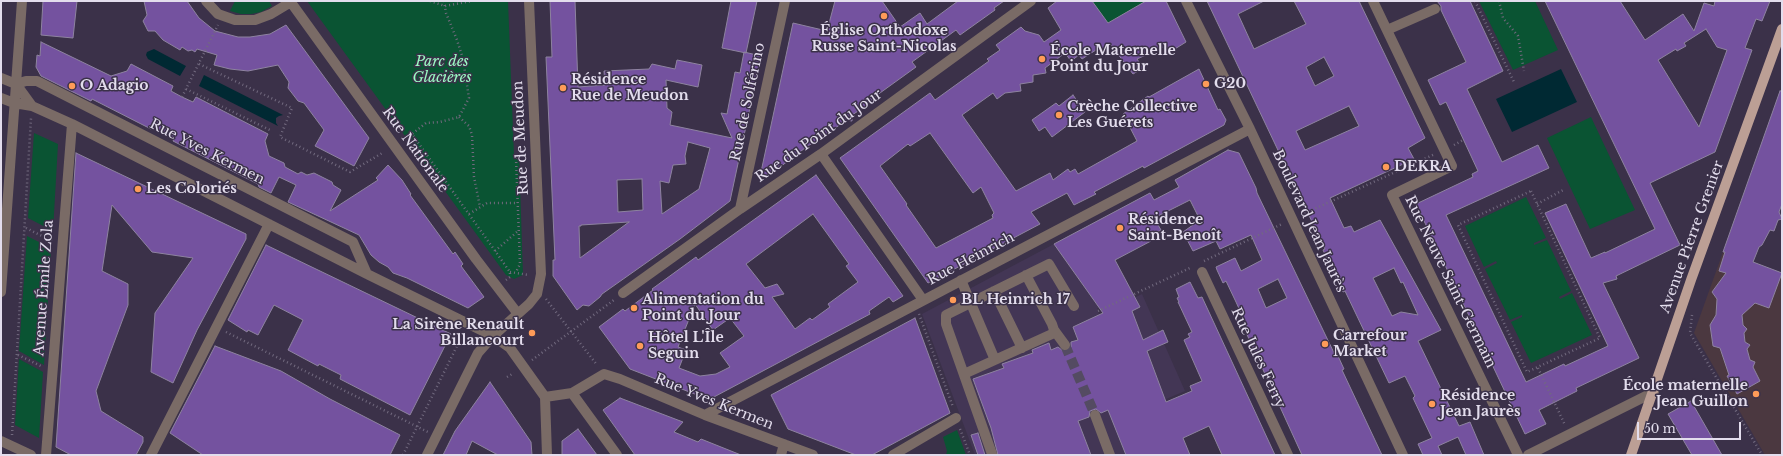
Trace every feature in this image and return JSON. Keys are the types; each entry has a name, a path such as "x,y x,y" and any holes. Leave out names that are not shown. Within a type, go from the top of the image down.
{"main road":[{"name":"Avenue Pierre Grenier","path":"1631,455 1782,29"}],"street":[{"path":"1,292 22,1"},
{"path":"206,1 218,14 235,20 255,20 271,14 291,1"},
{"name":"Rue Nationale","path":"291,1 394,146 518,314"},
{"name":"Rue de Meudon","path":"529,1 541,274 537,294"},
{"name":"Rue de Solférino","path":"740,209 784,1"},
{"name":"Rue du Point du Jour","path":"623,293 740,209 821,154 1031,1"},
{"name":"Boulevard Jean Jaurès","path":"1186,1 1250,129 1403,455"},
{"name":"Rue Neuve Saint-Germain","path":"1373,1 1452,166 1392,195 1518,455"},
{"path":"1387,30 1435,9"},
{"name":"Rue Yves Kermen","path":"1,78 16,84 37,81 353,242 367,274"},
{"path":"16,84 32,106"},
{"path":"1,98 14,103 32,106 72,124 367,274 493,336 510,348 545,397 547,455"},
{"name":"Avenue Émile Zola","path":"46,455 72,124"},
{"name":"Rue Heinrich","path":"705,415 1250,129"},
{"path":"821,154 919,302"},
{"path":"151,455 269,224"},
{"path":"992,454 945,319 946,315 1049,264 1074,306"},
{"name":"Rue Jules Ferry","path":"1202,272 1288,455"},
{"path":"1026,275 1054,330 1065,345"},
{"path":"961,280 995,360"},
{"path":"994,291 1022,348"},
{"path":"427,455 478,352 537,294"},
{"path":"964,374 1052,334 1054,330"},
{"path":"545,397 572,393 604,374"},
{"name":"Rue Yves Kermen","path":"604,374 620,379 705,415 813,455"},
{"path":"1528,455 1654,392"},
{"path":"572,393 617,455"},
{"path":"1095,415 1110,455"},
{"path":"893,455 956,418"},
{"path":"1,441 31,455"},
{"path":"781,455 784,444"}],"path":[{"path":"430,1 445,6 472,1"},
{"path":"444,1 461,53 469,98 459,117 440,122 426,123 412,134 510,272 510,277 499,288"},
{"path":"1476,1 1514,82"},
{"path":"1499,1 1503,18 1518,36 1524,71"},
{"path":"182,97 222,15"},
{"path":"199,64 292,108 280,138 350,172 394,146"},
{"path":"186,89 270,130"},
{"name":"Avenue Émile Zola","path":"11,446 15,354 32,106"},
{"path":"459,117 469,126 472,135 474,177 480,207"},
{"path":"1292,219 1444,150"},
{"path":"516,158 520,264 516,272"},
{"path":"1537,204 1565,189"},
{"path":"1531,191 1600,338 1538,368 1527,372 1458,225 1531,191"},
{"path":"469,214 487,203 518,203"},
{"path":"26,228 52,241"},
{"path":"495,251 519,231"},
{"path":"510,272 530,275 541,274"},
{"path":"529,362 623,293"},
{"path":"537,294 545,297 604,374"},
{"path":"919,302 956,418 970,455"},
{"path":"1682,308 1692,316 1690,333 1762,455"},
{"path":"216,327 437,436"},
{"path":"403,455 461,338"},
{"path":"18,355 44,367"},
{"path":"1538,368 1569,434"}],"shaded area":[{"path":"1054,244 1099,307 1097,309 1099,315 1142,294 1185,391 1166,399 1190,455 975,455 922,314"},
{"name":"École maternelle Jean Guillon","path":"1723,252 1782,273 1782,455 1765,455 1694,333"}],"green space":[{"path":"235,1 269,1 272,6 261,12 241,14 230,11"},
{"name":"Parc des Glacières","path":"307,1 508,1 514,156 519,154 523,275 514,279 506,275"},
{"path":"1079,1 1146,1 1099,28"},
{"path":"1479,1 1535,1 1558,50 1513,70"},
{"path":"1591,117 1635,210 1590,229 1547,138"},
{"path":"34,133 58,144 53,231 28,218"},
{"path":"1526,197 1546,238 1534,243 1534,245 1547,240 1571,291 1559,297 1560,299 1572,293 1592,335 1531,363 1511,322 1522,317 1522,315 1510,320 1485,269 1497,263 1496,261 1484,267 1465,226"},
{"path":"27,236 51,248 44,365 19,351"},
{"path":"19,359 43,372 39,438 15,425"},
{"path":"957,430 966,455 946,455 947,451 943,437"}],"water":[{"path":"154,49 186,66 180,76 148,59 146,55 147,52"},
{"path":"1561,69 1577,102 1512,132 1496,99"},
{"path":"204,75 283,115 276,118 276,123 278,126 199,86"}],"building":[{"path":"43,1 77,1 73,38 41,35"},
{"path":"144,1 187,1 199,18 215,31 238,37 270,34 286,25 369,138 354,166 315,146 324,130 304,103 298,101 288,88 289,82 278,65 248,71 230,69 214,65 217,55 197,49 195,52 192,50 188,51 182,47 180,50 163,40 155,31 148,31 143,21 147,15"},
{"path":"550,1 575,1 578,87 605,85 604,71 649,69 652,64 675,69 677,60 702,65 698,87 666,80 667,108 672,112 670,125 732,138 721,113 727,114 735,72 740,73 744,52 761,56 730,201 680,239 602,294 589,306 583,305 577,310 553,276 553,260 555,260 546,57 552,57","holes":["688,142 710,148 699,189 662,214 660,181 669,183 673,165 686,164 685,156","642,179 643,210 618,212 617,180","629,222 580,258 579,226"]},
{"path":"731,1 757,1 746,53 722,48"},
{"path":"835,1 882,1 900,27 920,13 927,24 958,1 1004,1 994,8 995,10 960,35 956,30 912,62 916,67 873,98 869,104 852,115 852,121 846,120 767,177 761,172 793,23 827,31"},
{"path":"1057,1 1092,1 1108,23 1146,1 1166,1 1186,42 1170,52 1166,46 1137,59 1143,68 1133,74 1111,45 1102,51 1099,48 1082,59 1079,55 1071,61 1065,53 1045,68 1046,73 1033,75 1033,82 1020,84 1021,91 1005,93 997,99 993,93 962,115 1016,191 1050,173 1053,180 1068,169 1070,172 1075,169 1078,174 1137,141 1123,114 1148,96 1149,97 1199,69 1218,110 1220,109 1226,120 1224,125 1144,168 1143,166 1094,192 1096,194 1074,205 1067,193 1031,212 1040,224 928,283 840,158 930,93 935,100 989,61 987,59 1000,50 996,45 1021,27 1025,31 1039,35 1044,42 1061,30 1048,8","holes":["930,133 973,193 981,187 994,213 992,215 993,218 936,248 880,166 908,144 910,146"]},
{"path":"1207,1 1264,1 1238,14 1254,49 1306,24 1294,1 1359,1 1425,138 1408,148 1414,159 1330,198 1344,228 1351,226 1354,232 1380,220 1441,330 1418,341 1459,426 1470,422 1484,455 1466,455 1458,437 1438,446 1442,455 1423,455 1418,444 1432,438 1413,398 1415,396 1405,376 1389,383 1345,291 1343,292 1323,250 1325,249","holes":["1324,57 1334,76 1315,86 1306,67","1349,106 1359,126 1305,150 1296,131","1394,268 1401,283 1403,282 1418,315 1401,312 1392,316 1373,278"]},
{"path":"1437,1 1470,1 1503,71 1467,89 1502,162 1538,145 1549,168 1446,215 1526,382 1564,364 1565,366 1608,346 1545,213 1566,204 1591,258 1605,253 1655,229 1545,1 1620,1 1645,40 1683,14 1694,31 1704,3 1714,6 1715,1 1770,1 1762,21 1756,19 1745,48 1752,50 1715,152 1650,183 1680,245 1616,276 1617,279 1603,283 1639,358 1576,388 1577,391 1539,410 1546,424 1525,434 1416,204 1473,177 1472,174 1478,171 1446,102 1440,105 1428,80 1466,62 1441,10 1441,6","holes":["1706,29 1717,47 1727,50 1699,127 1658,60 1676,49 1677,51 1686,46 1684,43"]},
{"path":"41,42 111,76 127,71 131,64 173,86 171,91 182,97 193,102 196,97 268,134 265,141 269,156 284,163 285,167 298,174 301,172 307,175 314,173 332,182 333,185 341,190 330,211 378,180 376,178 388,165 402,180 411,194 410,195 453,254 455,252 463,264 461,266 484,297 468,308 407,278 393,273 388,267 371,255 359,235 288,202 296,185 279,177 271,193 259,187 258,184 173,141 174,139 41,76 36,67 37,55 40,56"},
{"path":"1780,91 1782,91 1782,204 1779,212 1782,219 1778,220 1774,231 1770,230 1762,245 1759,247 1753,262 1782,273 1769,308 1755,303 1742,315 1743,325 1747,329 1744,333 1745,342 1750,345 1747,349 1750,360 1755,362 1753,367 1760,381 1737,394 1727,376 1729,375 1720,348 1713,346 1710,325 1716,315 1717,299 1712,292 1726,273 1719,271 1725,252 1723,252"},
{"name":"Crèche Collective Les Guérets","path":"1073,95 1085,112 1052,137 1045,127 1039,131 1032,120 1056,103 1059,106"},
{"path":"1228,150 1239,153 1336,357 1338,356 1344,369 1342,370 1382,455 1302,455 1244,328 1247,326 1226,281 1223,283 1216,267 1235,258 1241,271 1262,260 1251,235 1220,249 1216,241 1193,251 1183,232 1200,220 1190,200 1154,218 1161,230 1149,237 1151,241 1115,260 1140,307 1132,311 1143,340 1163,330 1168,342 1147,351 1166,402 1192,391 1190,386 1202,381 1184,340 1190,337 1188,334 1192,332 1178,302 1177,298 1179,297 1176,289 1190,282 1198,298 1202,297 1275,455 1222,455 1209,426 1183,438 1190,455 1126,455 1108,410 1101,413 1096,409 1090,411 1089,417 1078,421 1091,455 998,455 991,428 973,379 1004,368 1002,364 1033,353 1032,350 1049,343 1051,350 1058,347 1063,351 1068,350 1071,347 1071,342 1078,340 1073,327 1103,313 1054,244 1150,193 1154,200 1179,187 1175,180","holes":["1278,279 1287,298 1266,308 1258,289"]},
{"path":"76,153 246,234 246,239 197,330 173,383 151,372 155,313 193,258 152,252 112,205 102,271 128,284 128,305 96,391 101,411 143,437 143,442 136,455 71,455 56,447"},
{"path":"816,175 903,296 893,302 889,297 869,311 870,314 712,398 705,398 630,369 599,327 623,309 625,311 696,257 698,260","holes":["813,214 849,264 846,266 858,282 828,304 830,307 812,320 810,318 795,329 772,297 784,294 777,284 765,288 746,264","695,304 713,330 730,318 744,336 720,353 730,367 716,374 700,376 679,368 686,350 678,347"]},
{"path":"266,245 451,334 410,415 340,379 341,375 319,364 318,366 288,350 303,320 274,305 258,335 248,330 247,332 228,320"},
{"path":"915,318 950,413 872,455 856,455 788,429 771,395"},
{"path":"215,346 281,371 330,399 400,435 390,455 203,455 170,433"},
{"path":"490,382 531,442 532,455 498,455 472,441 466,455 443,455 455,431"},
{"path":"620,398 683,422 674,432 698,442 701,439 741,455 635,455 603,410"},
{"path":"1691,401 1722,455 1692,455 1668,414"},
{"path":"578,429 597,455 562,455 562,441"},
{"path":"978,433 985,455 978,455 971,435"}],"tunnel":[{"path":"1065,345 1095,415"}],"place":[{"name":"Église Orthodoxe Russe Saint-Nicolas","path":"884,16"},
{"name":"École Maternelle Point du Jour","path":"1042,59"},
{"name":"G20","path":"1206,84"},
{"name":"O Adagio","path":"72,86"},
{"name":"Résidence Rue de Meudon","path":"563,88"},
{"name":"Crèche Collective Les Guérets","path":"1059,115"},
{"name":"DEKRA","path":"1386,167"},
{"name":"Les Coloriés","path":"138,189"},
{"name":"Résidence Saint-Benoît","path":"1120,228"},
{"name":"BL Heinrich 17","path":"953,300"},
{"name":"Alimentation du Point du Jour","path":"634,308"},
{"name":"La Sirène Renault Billancourt","path":"532,333"},
{"name":"Carrefour Market","path":"1325,344"},
{"name":"Hôtel L'Île Seguin","path":"640,346"},
{"name":"École maternelle Jean Guillon","path":"1756,394"},
{"name":"Résidence Jean Jaurès","path":"1432,404"}]}
